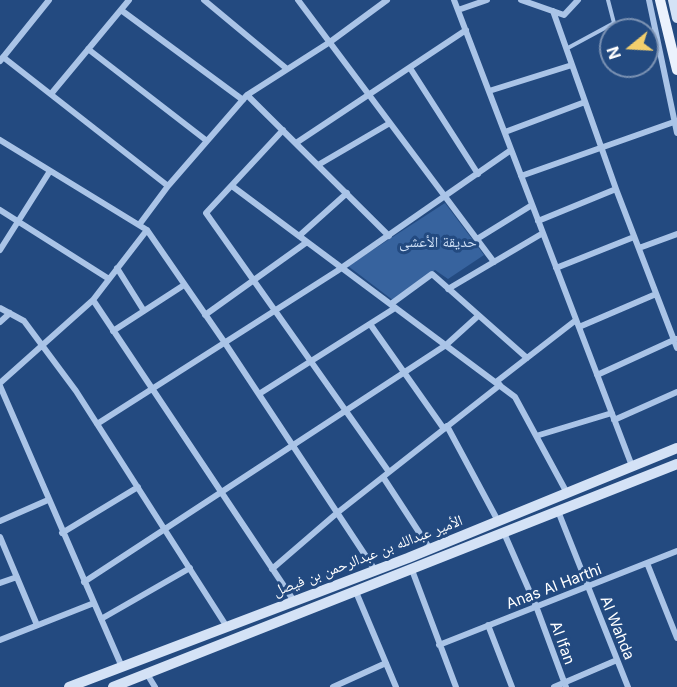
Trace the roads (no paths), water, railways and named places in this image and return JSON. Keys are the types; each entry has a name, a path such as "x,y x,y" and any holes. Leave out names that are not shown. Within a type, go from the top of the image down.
{"main road":[{"path":"660,0 677,70"},
{"path":"673,0 677,18"},
{"name":"الأمير عبدالله بن عبدالرحمن بن فيصل","path":"69,687 430,549 677,448"},
{"name":"الأمير عبدالله بن عبدالرحمن بن فيصل","path":"113,687 677,464"}],"street":[{"path":"49,0 2,59 51,94 168,186"},
{"path":"51,94 129,0"},
{"path":"204,0 287,69"},
{"path":"298,0 494,262"},
{"path":"139,225 168,186 245,97 330,42 387,0"},
{"path":"454,0 632,466"},
{"path":"458,10 487,0"},
{"path":"521,0 564,15 578,0"},
{"path":"649,0 677,133"},
{"path":"121,10 245,97 283,130 389,236"},
{"path":"553,11 616,189 677,348"},
{"path":"296,143 465,30"},
{"path":"88,49 207,141"},
{"path":"489,91 572,65"},
{"path":"410,68 478,174"},
{"path":"505,132 585,102"},
{"path":"521,176 674,122"},
{"path":"318,165 390,123"},
{"path":"283,130 206,213 312,361 386,475 430,549"},
{"path":"0,141 147,230 225,343 375,570"},
{"path":"97,424 341,268 511,150"},
{"path":"0,250 50,171"},
{"path":"232,186 515,397 567,493"},
{"path":"538,221 616,189"},
{"path":"299,236 346,193"},
{"path":"477,239 532,205"},
{"path":"0,210 109,279"},
{"path":"122,667 0,385 93,300 147,230"},
{"path":"448,289 543,233"},
{"path":"639,248 677,234"},
{"path":"556,268 634,237"},
{"path":"205,315 307,242"},
{"path":"117,268 144,311"},
{"path":"259,394 370,324 432,274 527,358"},
{"path":"113,331 184,285"},
{"path":"579,327 656,294"},
{"path":"93,300 294,601"},
{"path":"0,308 24,321 43,346 97,424 227,627"},
{"path":"0,322 10,313"},
{"path":"84,582 446,345 478,316"},
{"path":"272,569 337,513 576,320"},
{"path":"370,324 445,428 498,521"},
{"path":"597,375 675,340"},
{"path":"614,420 677,392"},
{"path":"537,436 612,413"},
{"path":"62,532 138,487"},
{"path":"0,521 48,500"},
{"name":"Al Wahda","path":"558,511 628,687"},
{"name":"Al Ifan","path":"504,533 536,606 565,685"},
{"path":"0,537 38,625"},
{"name":"Anas Al Harthi","path":"440,645 677,551"},
{"path":"647,563 677,638"},
{"path":"101,619 190,568"},
{"path":"412,570 456,687"},
{"path":"0,584 17,577"},
{"path":"356,592 396,687"},
{"path":"0,640 94,603"},
{"path":"488,625 512,687"},
{"path":"554,687 565,685 616,660"},
{"path":"333,687 386,663"},
{"path":"147,674 155,687"}],"lane":[{"path":"566,49 614,24 608,0"}],"park label":[{"name":"حديقة الأعشى","path":"438,242"}]}
